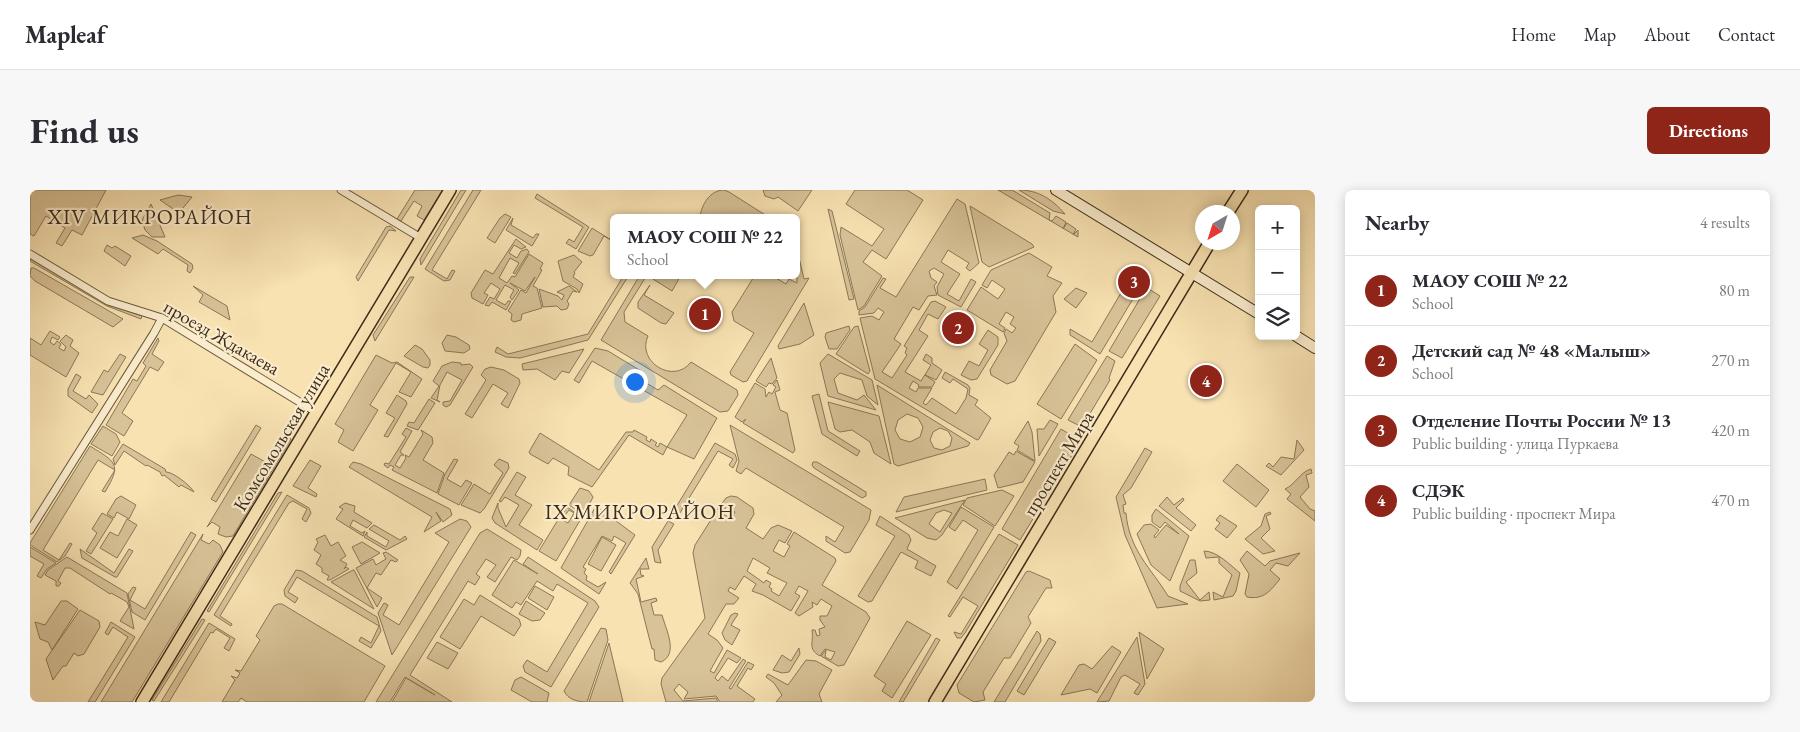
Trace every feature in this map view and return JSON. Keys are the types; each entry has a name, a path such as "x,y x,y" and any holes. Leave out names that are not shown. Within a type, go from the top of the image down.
{"main road":[{"name":"Комсомольская улица","path":"142,702 450,190"},
{"path":"1056,190 1255,312"},
{"path":"1232,205 1242,190"},
{"name":"проспект Мира","path":"935,702 1205,250"},
{"path":"1300,339 1315,348"}],"street":[{"path":"341,190 421,238"},
{"name":"проезд Ждакаева","path":"30,254 108,301 162,318 316,412"},
{"path":"30,530 149,342 162,318"}],"shaded area":[{"path":"30,190 106,190 82,235 72,230 62,246 56,243 65,228 46,216 34,236 30,234"},
{"path":"415,190 443,190 424,220 417,216 422,206 414,201 401,221 397,219"},
{"path":"461,190 466,190 421,265 420,259"},
{"path":"473,190 481,190 432,270 447,279 452,270 455,271 450,280 444,281 425,269"},
{"path":"763,190 812,190 798,211 778,197 774,199 765,196"},
{"path":"855,190 907,190 923,200 886,259 872,250 863,262 882,276 864,306 858,310 840,235 841,227 872,246 884,229 846,204"},
{"path":"998,190 1012,190 1050,213 1049,220"},
{"path":"1019,190 1026,190 1044,196 1065,214 1053,211"},
{"path":"719,191 729,192 764,214 701,214 707,199"},
{"path":"537,194 589,227 576,249 566,243 569,239 574,242 583,227 535,198"},
{"path":"178,195 192,197 179,213 160,200"},
{"path":"957,199 965,204 979,263 970,271 966,268 969,263 948,250 941,262 960,274 947,294 959,301 971,279 976,282 961,307 938,295 937,287 944,274 934,268 929,271 931,278 937,282 934,286 937,295 928,296 919,310 913,307 894,339 901,344 882,372 892,378 907,355 905,353 907,348 904,346 931,302 935,301 946,307 938,319 928,314 919,330 928,336 905,372 921,381 931,365 923,360 926,354 932,358 932,363 942,370 936,380 925,375 935,382 932,387 918,387 919,385 913,381 909,388 916,392 918,388 932,388 923,403 926,405 932,398 956,414 966,398 968,389 953,379 950,383 942,378 945,372 968,385 970,388 969,395 978,400 975,405 991,418 977,440 875,379 860,318 872,316 879,320 884,312 878,308 874,313 859,315 859,311 865,307 883,278 886,279 880,288 896,297"},
{"path":"151,204 165,237 152,237 145,230 142,220"},
{"path":"970,206 1034,247 989,267 982,262"},
{"path":"828,209 832,211 854,299 849,300"},
{"path":"505,214 511,217 495,243 487,238 500,218"},
{"path":"1056,216 1066,222 1063,228 1049,220 1052,221"},
{"path":"513,218 511,225 533,238 536,234 539,234 532,246 506,230"},
{"path":"1067,223 1076,229 1073,234 1063,228"},
{"path":"390,226 396,231 389,230 358,281 356,277 386,227"},
{"path":"592,228 610,239 604,236 593,255 590,256 578,251"},
{"path":"143,235 157,241 192,264 193,268 190,273 187,271 188,265 163,249 158,254 132,238"},
{"path":"516,239 526,247 521,249 514,245 509,253 517,258 521,251 527,249 529,252 515,274 513,273 519,263 510,258 499,278 507,283 512,276 515,277 529,254 543,263 540,269 542,270 533,286 537,288 542,308 522,314 521,320 514,322 511,320 512,314 508,311 521,290 526,293 535,277 525,291 510,283 519,290 512,300 510,297 514,290 505,285 496,300 505,305 508,301 511,301 506,310 492,302 489,306 485,305 490,297 494,299 500,289 491,283 484,293 488,295 483,304 472,298 471,293 485,270 493,274"},
{"path":"107,245 112,248 115,246 131,256 125,266 104,251"},
{"path":"1029,253 1052,267 1047,276 1062,283 1053,296 1056,312 1015,381 1007,384 991,375 990,370 1007,341 1004,333 1006,329 1012,333 1016,328 1010,324 1014,317 1006,312 999,324 1005,328 1003,332 967,310 981,287 998,299 1005,289 992,280 987,288 982,285 991,270"},
{"path":"574,255 582,262 574,272 573,277 583,284 579,293 577,289 563,281 558,261"},
{"path":"30,257 118,308 142,316 141,319 107,306 30,261"},
{"path":"800,262 804,279 809,278 747,381 743,382 731,375 730,372 754,333 734,321 732,312 753,279 778,279 786,284 789,279 797,283 797,279 800,279"},
{"path":"31,268 123,319 113,327 35,281 30,276"},
{"path":"1131,276 1137,280 1140,287 1100,354 1070,335 1070,329 1092,342"},
{"path":"410,277 414,277 375,341 373,335"},
{"path":"622,279 626,279 588,340 520,358 506,357 495,352 497,347 508,354 588,334"},
{"path":"638,279 645,279 624,312 625,322 648,336 647,354 652,362 667,371 675,371 684,369 691,362 737,390 738,395 728,411 720,412 601,340"},
{"path":"653,279 679,279 672,291"},
{"path":"650,285 644,295 674,313 666,324 661,323 638,308 638,302"},
{"path":"193,286 227,306 230,320 199,302 203,295"},
{"path":"569,286 577,292 573,291 567,301 569,304 567,309 561,310 557,306 543,307 539,289 558,296 562,300 564,295 557,292"},
{"path":"1076,288 1087,293 1076,308 1064,299"},
{"path":"1149,289 1160,296 1122,358 1109,351 1145,290"},
{"path":"804,303 814,335 800,344 779,349 778,346"},
{"path":"849,326 850,330 837,349 829,349 825,337 826,333"},
{"path":"858,326 870,371 868,374 836,354 854,327"},
{"path":"988,330 998,337 998,345 977,379 971,380 961,375 969,361 979,366 988,350 979,344"},
{"path":"50,331 60,337 58,340 52,337 50,342 54,345 57,341 61,344 59,348 64,351 66,347 60,341 66,335 73,340 70,346 79,353 66,377 30,355 30,338 41,345"},
{"path":"447,335 456,337 469,345 470,349 464,353 445,351 442,343"},
{"path":"158,338 159,341 152,354 164,362 158,371 150,367 122,413 133,421 124,436 106,425 133,379 137,381 146,366 143,363"},
{"path":"1075,344 1097,360 1061,419 1037,404"},
{"path":"415,345 422,349 430,360 428,368 404,356"},
{"path":"595,348 608,351 641,371 638,378 658,390 664,385 717,418 694,459 667,447 687,415 592,361 579,383 574,380"},
{"path":"584,349 569,373 562,371 555,380 537,369 523,370 522,364"},
{"path":"120,354 126,357 103,395 91,392 104,370 108,372"},
{"path":"828,354 872,380 878,405 867,396 862,380 840,373 834,379 838,393 857,400 864,395 876,410 828,396 820,363"},
{"path":"376,355 392,363 397,362 422,379 411,397 399,392 411,372 396,363 370,405 378,410 353,451 338,442 344,430 335,424"},
{"path":"1107,356 1115,361 1110,380 1082,427 1068,420"},
{"path":"771,358 777,378 766,387 756,381"},
{"path":"452,362 461,363 461,365 470,364 473,367 450,405 446,407 443,405 443,402 450,401 462,380 447,372 440,385 437,400 440,402 431,398 439,386 433,381 442,366"},
{"path":"491,367 504,370 519,379 520,383 508,408 501,404 508,393 493,384 472,418 465,414 486,380 481,375 485,369"},
{"path":"76,374 81,377 73,391 86,399 89,395 98,404 92,413 68,396 68,389"},
{"path":"777,380 780,390 775,392 780,410 787,413 795,450 793,453 743,423 746,419 742,422 735,417 755,383 765,389 766,397 769,392 772,394 776,387 773,385"},
{"path":"877,385 970,443 968,446 898,466 894,464","holes":["907,414 918,418 923,427 920,437 910,442 900,439 895,430 898,420","940,428 948,431 952,438 950,446 942,450 934,448 930,440 933,432"]},
{"path":"819,394 828,431 860,451 857,456 822,434 812,396"},
{"path":"397,395 406,401 407,404 388,437 384,436 395,418 386,413"},
{"path":"429,399 435,403 418,430 407,426 409,422 414,423"},
{"path":"828,402 879,416 891,464 874,453 870,442 852,430 840,432 835,429"},
{"path":"1050,420 1058,424 1039,456 1037,429 1044,429"},
{"path":"1028,421 1032,432 1035,461 1017,450 1019,446 1014,443"},
{"path":"256,425 261,428 216,502 211,499"},
{"path":"730,425 871,510 869,520 850,552 845,553 826,541 826,536 835,542 844,527 746,468 741,474 736,471 739,461"},
{"path":"103,426 116,434 120,442 112,456 91,444"},
{"path":"406,428 412,431 400,452 404,455 401,455 395,465 400,468 406,458 405,455 409,457 423,434 421,430 432,437 433,443 423,460 444,473 437,493 392,470 394,467 390,465 388,468 384,465 385,463 389,464 406,437 402,434"},
{"path":"1061,429 1076,438 1077,447 1020,540 1002,529"},
{"path":"634,430 647,437 646,440 650,442 651,439 657,443 655,445 658,447 660,443 667,447 663,455 629,435 592,487 568,475 569,467 553,458 548,464 529,452 540,433 599,470 626,432 633,432"},
{"path":"286,436 291,439 233,536 226,537 218,534 220,527 212,522 207,527 251,454 269,464"},
{"path":"1297,440 1304,450 1281,475 1266,466 1269,463 1273,467 1281,457 1294,459"},
{"path":"715,443 735,454 737,460 733,468 729,465 733,459 718,451 675,521 670,517"},
{"path":"123,444 165,469 166,472 177,476 194,492 181,485 179,487 164,475 162,476 160,472 146,466 124,451 115,465 113,459"},
{"path":"90,446 111,460 115,470 98,460 43,550 59,560 70,543 72,544 65,556 57,562 30,545 30,543"},
{"path":"1145,448 1152,452 1131,488 1123,495 1126,504 1123,505 1124,513 1126,513 1131,538 1136,548 1168,596 1188,604 1157,608 1125,535 1116,497"},
{"path":"1016,451 1035,462 1023,482 998,488 994,475 1009,452 1014,455"},
{"path":"454,459 458,460 447,479 461,487 466,480 472,483 459,505 438,494 445,474"},
{"path":"499,459 508,463 509,468 484,509 480,513 461,505 474,484 490,494 503,473 494,465"},
{"path":"310,460 321,466 308,488 317,494 316,497 293,486"},
{"path":"353,462 361,464 450,509 452,515 443,522 436,512 441,521 424,532 432,517 349,467"},
{"path":"813,462 817,462 866,492 866,496 862,498 814,468"},
{"path":"1237,464 1269,490 1256,507 1223,481"},
{"path":"1311,469 1312,473 1306,475 1309,487 1300,497 1310,509 1315,511 1315,521 1287,499 1291,494 1285,489"},
{"path":"114,471 105,492 102,491"},
{"path":"517,472 526,477 515,495 532,505 519,525 543,540 537,550 495,523 492,518 498,503 498,508 506,527 519,505 505,497 501,502 499,501"},
{"path":"985,479 987,490 896,512 904,497"},
{"path":"580,488 589,491 593,497 584,515 569,505"},
{"path":"1002,490 1014,496 995,526 963,505 967,498"},
{"path":"282,492 209,612 207,611 278,493"},
{"path":"287,495 309,508 311,513 306,522 302,519 307,509 293,501 289,503 220,616 232,624 231,626 214,615"},
{"path":"121,496 136,505 129,519 117,512 114,518 107,514 116,499"},
{"path":"731,496 737,497 753,508 754,514 746,528 763,539 771,528 778,525 792,531 785,543 779,540 773,551 784,557 790,546 787,544 794,532 835,558 836,561 822,585 866,612 870,618 844,665 838,666 821,656 826,650 825,657 831,660 835,652 825,649 820,656 812,648 812,630 815,630 817,636 820,635 819,629 825,627 820,620 820,616 827,616 832,606 821,599 817,605 812,602 813,607 799,616 795,613 808,591 799,586 795,593 800,596 791,611 752,591 756,584 744,576 735,590 730,587 728,591 739,598 734,604 726,604 708,634 717,640 723,648 710,671 714,673 727,650 741,658 737,663 728,658 715,678 718,681 722,676 728,681 743,659 746,661 729,688 731,689 748,662 754,665 751,670 748,668 737,686 755,699 753,702 720,702 716,696 684,699 688,692 679,684 674,690 683,701 716,698 718,702 666,702 661,684 662,678 705,618 693,553 695,545 719,507 724,510 722,513 731,519 735,512 727,506 725,509 720,506 726,498","holes":["753,558 770,568 767,573 787,583 779,596 771,591 772,589 769,587 771,583 766,580 764,583 747,571"]},
{"path":"1167,497 1174,505 1183,498 1184,500 1176,508 1196,525 1191,531 1159,506"},
{"path":"965,500 942,535 936,540 927,538 895,518","holes":["944,510 952,513 940,532 929,524 936,513"]},
{"path":"345,503 355,506 354,512 372,523 367,528 353,520 350,526 362,533 365,531 363,536 336,519 343,509 339,507"},
{"path":"596,506 635,535 611,574 609,572 626,543 614,536 612,541 602,536 583,567 586,569 584,573 587,576 586,580 598,587 606,582 599,594 561,568"},
{"path":"567,507 582,517 556,561 539,551 559,518 568,523 574,513 569,510 563,518 561,517"},
{"path":"961,507 994,527 957,589 947,582 978,530 963,520 955,531 949,527"},
{"path":"1156,509 1189,536 1170,581 1151,565 1137,534 1144,525 1151,524 1159,530 1154,536 1155,538 1166,525 1179,534 1165,522 1160,528 1152,522 1152,515"},
{"path":"1270,512 1271,514 1266,516 1270,529 1261,538 1275,551 1263,554 1245,539 1261,526 1265,514"},
{"path":"102,513 113,519 91,554 86,551 97,533 92,529"},
{"path":"1220,515 1237,526 1227,538 1215,529 1220,523 1216,520"},
{"path":"880,516 909,535 911,540 907,549 936,566 931,576 915,568 918,561 901,552 872,601 868,602 858,596 895,536 876,525"},
{"path":"127,519 137,525 117,558 100,548 110,532 118,536"},
{"path":"460,519 467,521 471,527 392,655 378,613 384,603 388,605 383,615 399,625 449,542 435,533"},
{"path":"668,521 674,524 658,550 661,563 655,562 652,547"},
{"path":"374,525 400,540 405,536 407,539 386,550 364,537 367,532 367,536 386,547 389,541 369,529"},
{"path":"487,529 521,550 520,556 517,560 511,557 495,582 487,577 496,565 486,559 476,574 480,577 475,585 468,581 410,675 452,702 392,702 406,678 435,695 405,677 390,702 376,702 480,533"},
{"path":"191,532 196,535 145,620 132,612 128,594 133,587 136,588 130,600 145,609"},
{"path":"203,534 201,540 209,544 213,540 220,545 223,552 132,702 101,702"},
{"path":"999,534 1018,545 965,633 961,638 957,638 954,632 961,634 978,606 963,597 950,617 948,616"},
{"path":"325,535 331,546 338,542 346,556 340,560 347,564 344,569 346,567 349,569 330,580 327,580 329,576 322,572 322,568 316,564 321,555 314,550 318,542 316,539"},
{"path":"602,537 616,545 601,571 588,564"},
{"path":"362,542 380,553 361,564 352,547"},
{"path":"30,547 56,563 47,569 41,578 37,576 44,564 30,556"},
{"path":"80,549 114,573 129,549 133,551 117,577 115,577 82,558"},
{"path":"1204,551 1214,553 1240,573 1233,596 1214,600 1213,592 1223,597 1232,575 1219,563 1219,557 1206,558"},
{"path":"1247,551 1265,566 1270,561 1300,553 1288,566 1276,563 1270,570 1280,579 1266,594 1253,598 1247,597 1245,594 1249,574 1240,560"},
{"path":"386,552 398,560 396,562 391,560 381,575 376,573 367,588 382,598 377,607 356,568 373,559 376,565 386,559 383,553"},
{"path":"67,557 127,593 134,629 120,621 129,607 127,602 110,594 70,568 65,568 58,581 61,583 59,586 56,586 56,581 45,575 48,570"},
{"path":"528,557 595,601 599,607 551,687 525,672 523,666 527,660 547,672 588,603 557,584 553,591 537,581 521,605 516,602 512,608 492,595 514,560 538,574 523,564"},
{"path":"646,558 649,569 640,569 641,575 644,576 636,579 641,602 656,598 657,601 651,603 654,615 662,615 668,634 670,641 669,653 661,662 655,660 654,649 652,649 638,594 630,583"},
{"path":"1190,560 1195,560 1197,573 1186,582 1200,600 1209,592 1210,600 1200,601 1180,591 1180,586"},
{"path":"296,570 302,571 377,617 381,631 371,648 359,641 361,637 371,643 379,626 297,577 288,592 298,598 295,603 285,596 284,590"},
{"path":"354,570 374,609 331,582"},
{"path":"1029,571 1050,580 1052,588 1046,588 1028,617 1031,623 1010,658 1004,658 983,692 985,700 974,702 959,693 957,685 1026,572"},
{"path":"535,586 554,597 547,610 528,598"},
{"path":"480,595 519,619 521,625 514,636 481,616 460,649 440,637 464,599 474,605"},
{"path":"61,601 67,601 78,609 52,650 48,642 40,639 35,622 45,625"},
{"path":"526,601 545,613 540,620 532,621 519,614"},
{"path":"282,604 385,666 364,702 247,702 241,698 238,702 222,702 235,680 231,676 237,678 240,673 235,670 241,671 260,640 256,636 274,606"},
{"path":"80,610 99,621 100,627 84,654 78,656 74,653 66,666 63,666 53,680 46,659"},
{"path":"738,614 731,625 740,630 732,645 725,640 722,633 731,615"},
{"path":"202,619 205,620 154,701 152,700"},
{"path":"907,621 931,635 892,698 882,691 886,684 874,676"},
{"path":"111,622 135,637 95,702 88,702 128,637 113,627 108,635 105,633"},
{"path":"209,623 235,639 229,651 224,648 230,638 216,629 213,633 211,632 169,702 161,702"},
{"path":"601,628 606,629 608,640 587,702 574,700 568,697 564,691"},
{"path":"1037,631 1040,634 1041,641 1005,702 994,702"},
{"path":"1139,632 1164,649 1147,679"},
{"path":"1137,637 1145,684 1138,695 1134,693 1140,684 1125,675 1121,677 1109,701 1097,702"},
{"path":"936,638 940,640 903,702 899,702"},
{"path":"1049,638 1056,642 1024,695 1017,691"},
{"path":"437,642 458,653 448,669 427,658"},
{"path":"609,643 623,702 589,702"},
{"path":"1112,646 1121,652 1097,693 1090,689 1061,695 1079,665 1084,664 1092,669"},
{"path":"799,648 800,654 789,672 782,673 773,670 782,655 791,661"},
{"path":"806,660 816,661 832,670 819,694 822,702 776,702 782,695 774,683 766,677 768,674 788,685"},
{"path":"521,677 549,693 547,702 532,702 511,690 515,680"}],"place":[{"name":"Отделение Почты России № 13","path":"1134,282"},
{"name":"МАОУ СОШ № 22","path":"705,314"},
{"name":"Детский сад № 48 «Малыш»","path":"958,328"},
{"name":"СДЭК","path":"1206,381"}],"district":[{"name":"XIV МИКРОРАЙОН","path":"150,217"},
{"name":"IX МИКРОРАЙОН","path":"640,512"}]}
